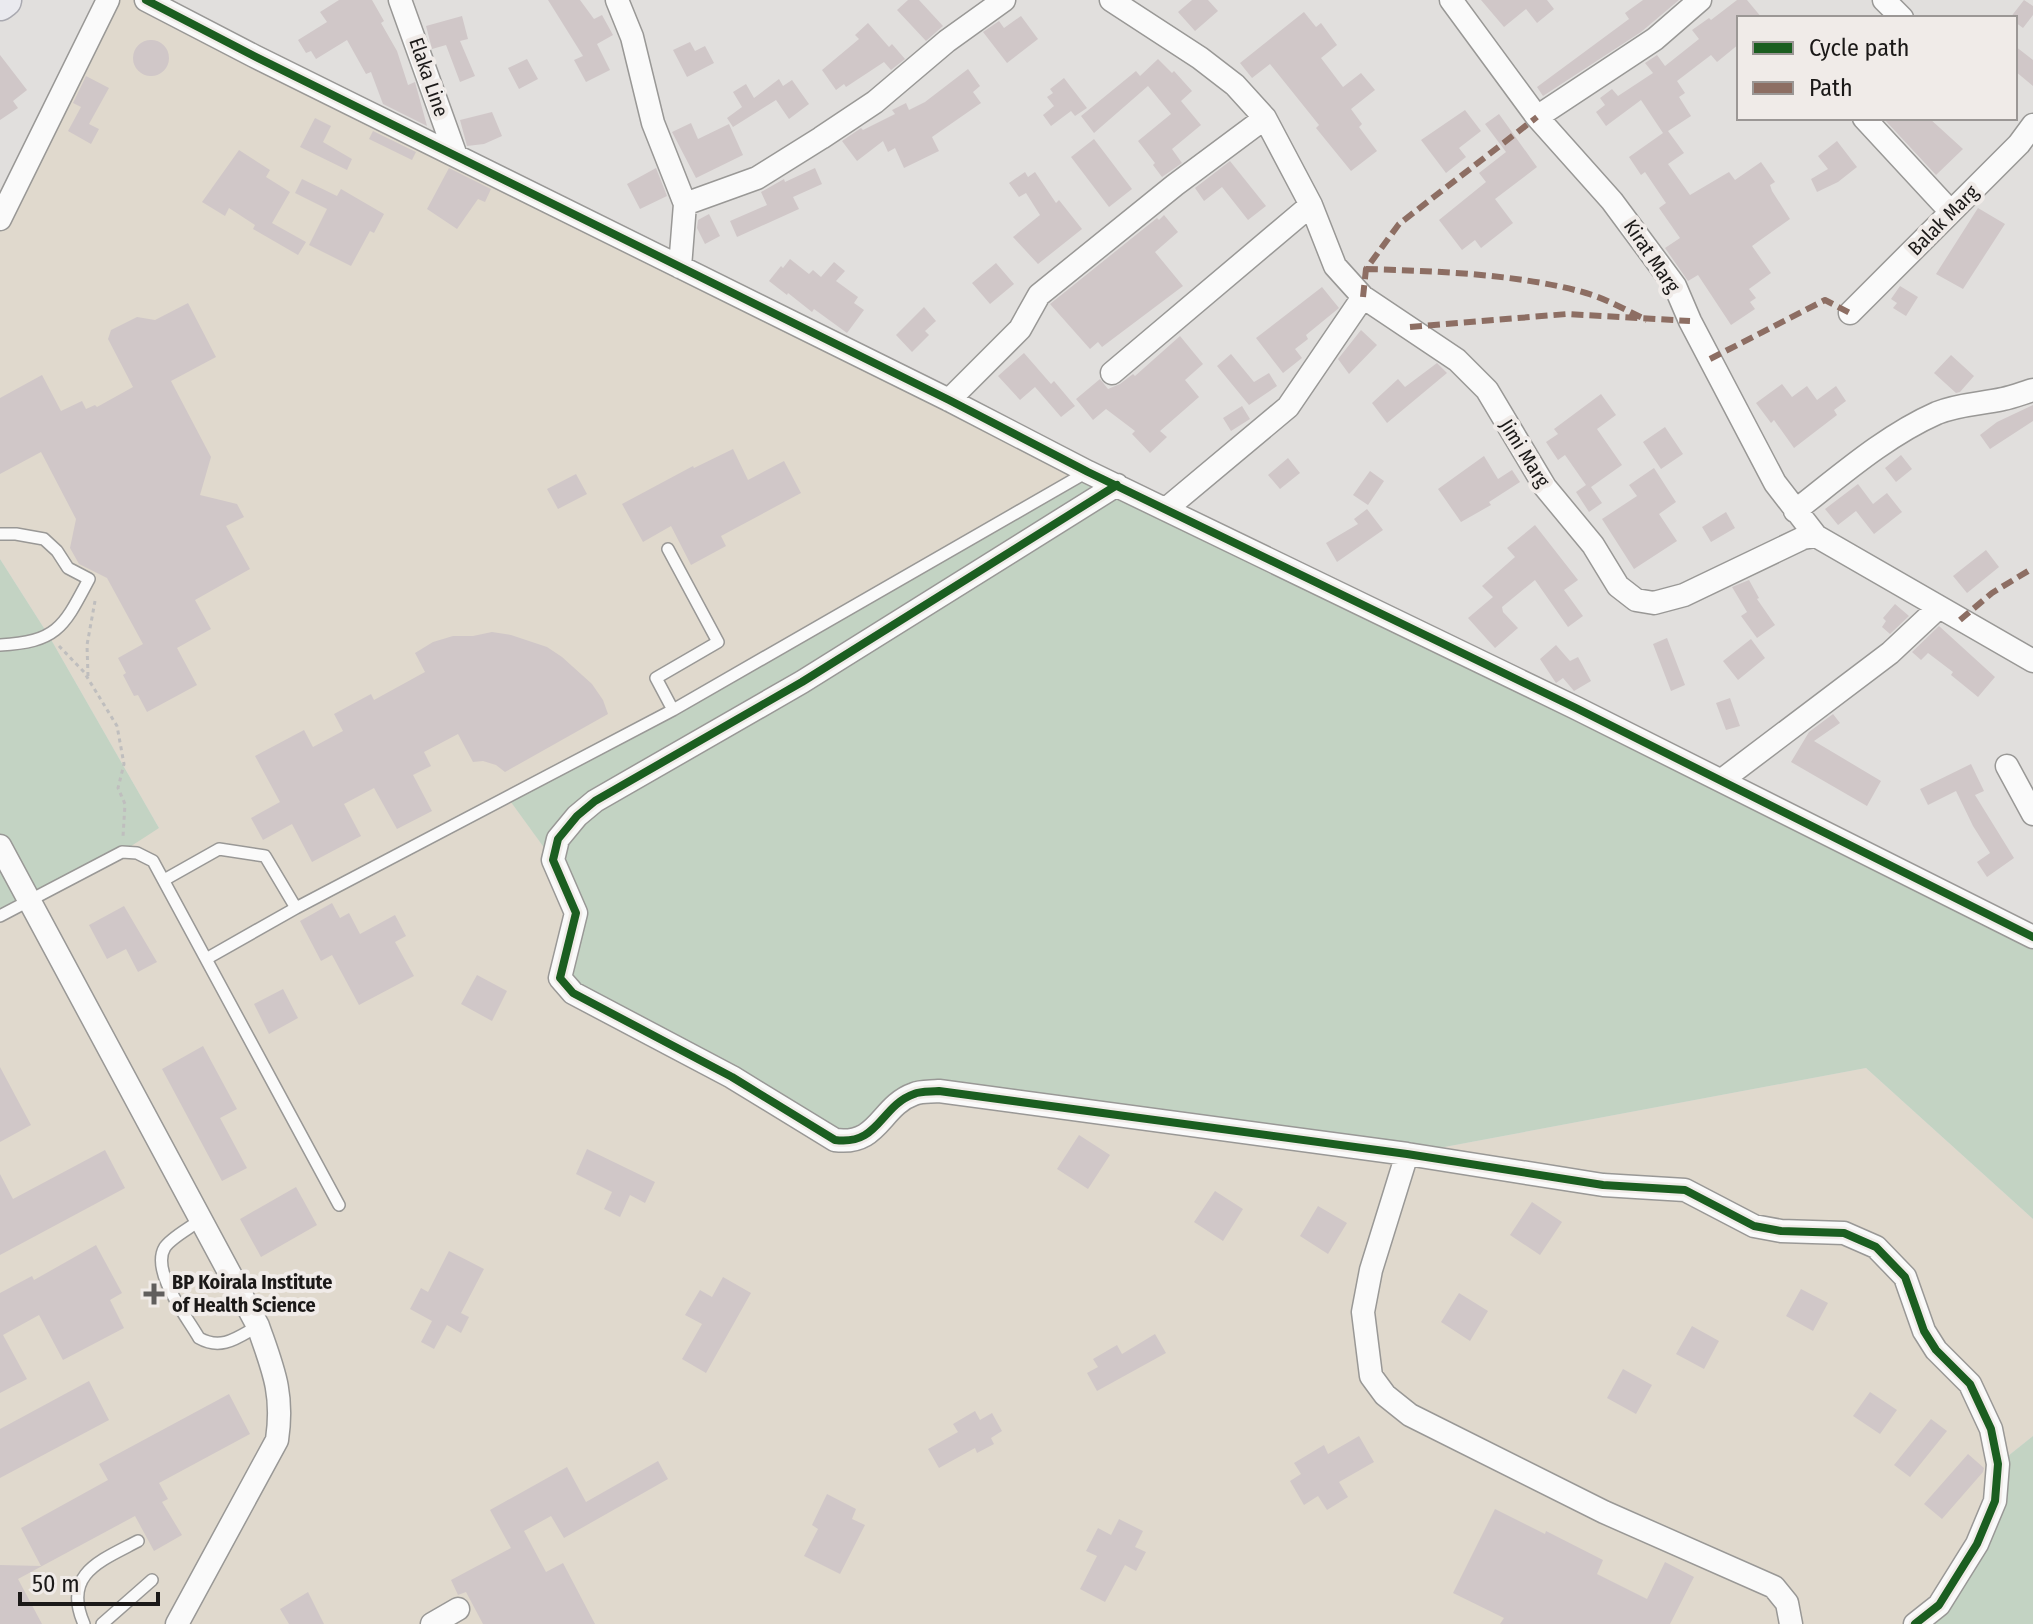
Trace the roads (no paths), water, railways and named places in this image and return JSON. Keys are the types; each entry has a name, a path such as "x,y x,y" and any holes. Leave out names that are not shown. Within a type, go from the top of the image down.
{"street":[{"path":"0,219 108,0"},
{"path":"146,0 1088,472 1722,780 2033,937"},
{"name":"Elaka Line","path":"400,0 456,156"},
{"path":"617,0 632,37 653,123 685,204 680,267"},
{"path":"685,204 757,178 821,138 875,102 947,41 1004,0"},
{"name":"Jimi Marg","path":"1111,0 1200,58 1235,85 1265,118 1311,205 1335,266 1363,297 1457,360 1487,390 1545,487 1593,545 1618,586 1636,600 1654,603 1684,595 1803,538 1816,536"},
{"name":"Kirat Marg","path":"1451,0 1537,117 1595,179 1651,250 1675,286 1690,321 1775,483 1816,536"},
{"path":"1537,117 1655,39 1700,0"},
{"path":"1884,0 1900,16"},
{"path":"949,400 1020,329 1039,295 1175,185 1265,118"},
{"path":"1866,120 1951,212"},
{"name":"Balak Marg","path":"1850,313 2019,144 2033,125"},
{"path":"1112,373 1311,205"},
{"path":"1166,509 1288,407 1363,297"},
{"path":"1795,511 1885,442 1938,413 1967,403 2002,400 2033,390"},
{"path":"1117,485 802,682 595,801 577,816 558,839 553,860 576,913 560,978 573,993 732,1077 835,1140 852,1142 867,1135 899,1103 914,1093 939,1091 1407,1154 1603,1185 1685,1190 1754,1226 1781,1231 1844,1233 1876,1247 1905,1277 1924,1331 1936,1350 1970,1384 1991,1429 1998,1464 1995,1501 1977,1544 1939,1605 1915,1624"},
{"path":"1816,536 2033,661"},
{"path":"1722,780 1890,653 1938,608"},
{"path":"2007,766 2033,814"},
{"path":"0,846 258,1326 278,1383 280,1417 277,1440 177,1624"},
{"path":"1407,1154 1371,1270 1363,1312 1371,1376 1385,1395 1410,1415 1590,1505 1774,1587 1787,1603 1791,1624"},
{"path":"432,1624 458,1609"}],"lane":[{"path":"206,959 296,908 673,710 1088,472"},
{"path":"0,534 44,539 68,568 89,579 66,622 49,636 0,645"},
{"path":"668,549 718,642 656,678 673,710"},
{"path":"164,880 219,849 265,856 296,908"},
{"path":"0,916 122,852 153,861 339,1205"},
{"path":"200,1220 165,1246 161,1259 162,1274 199,1338 209,1344 224,1345 258,1326"},
{"path":"84,1624 78,1611 76,1592 84,1575 97,1563 138,1541"},
{"path":"102,1624 152,1580"}],"place":[{"name":"BP Koirala Institute of Health Science","path":"154,1294"}]}
